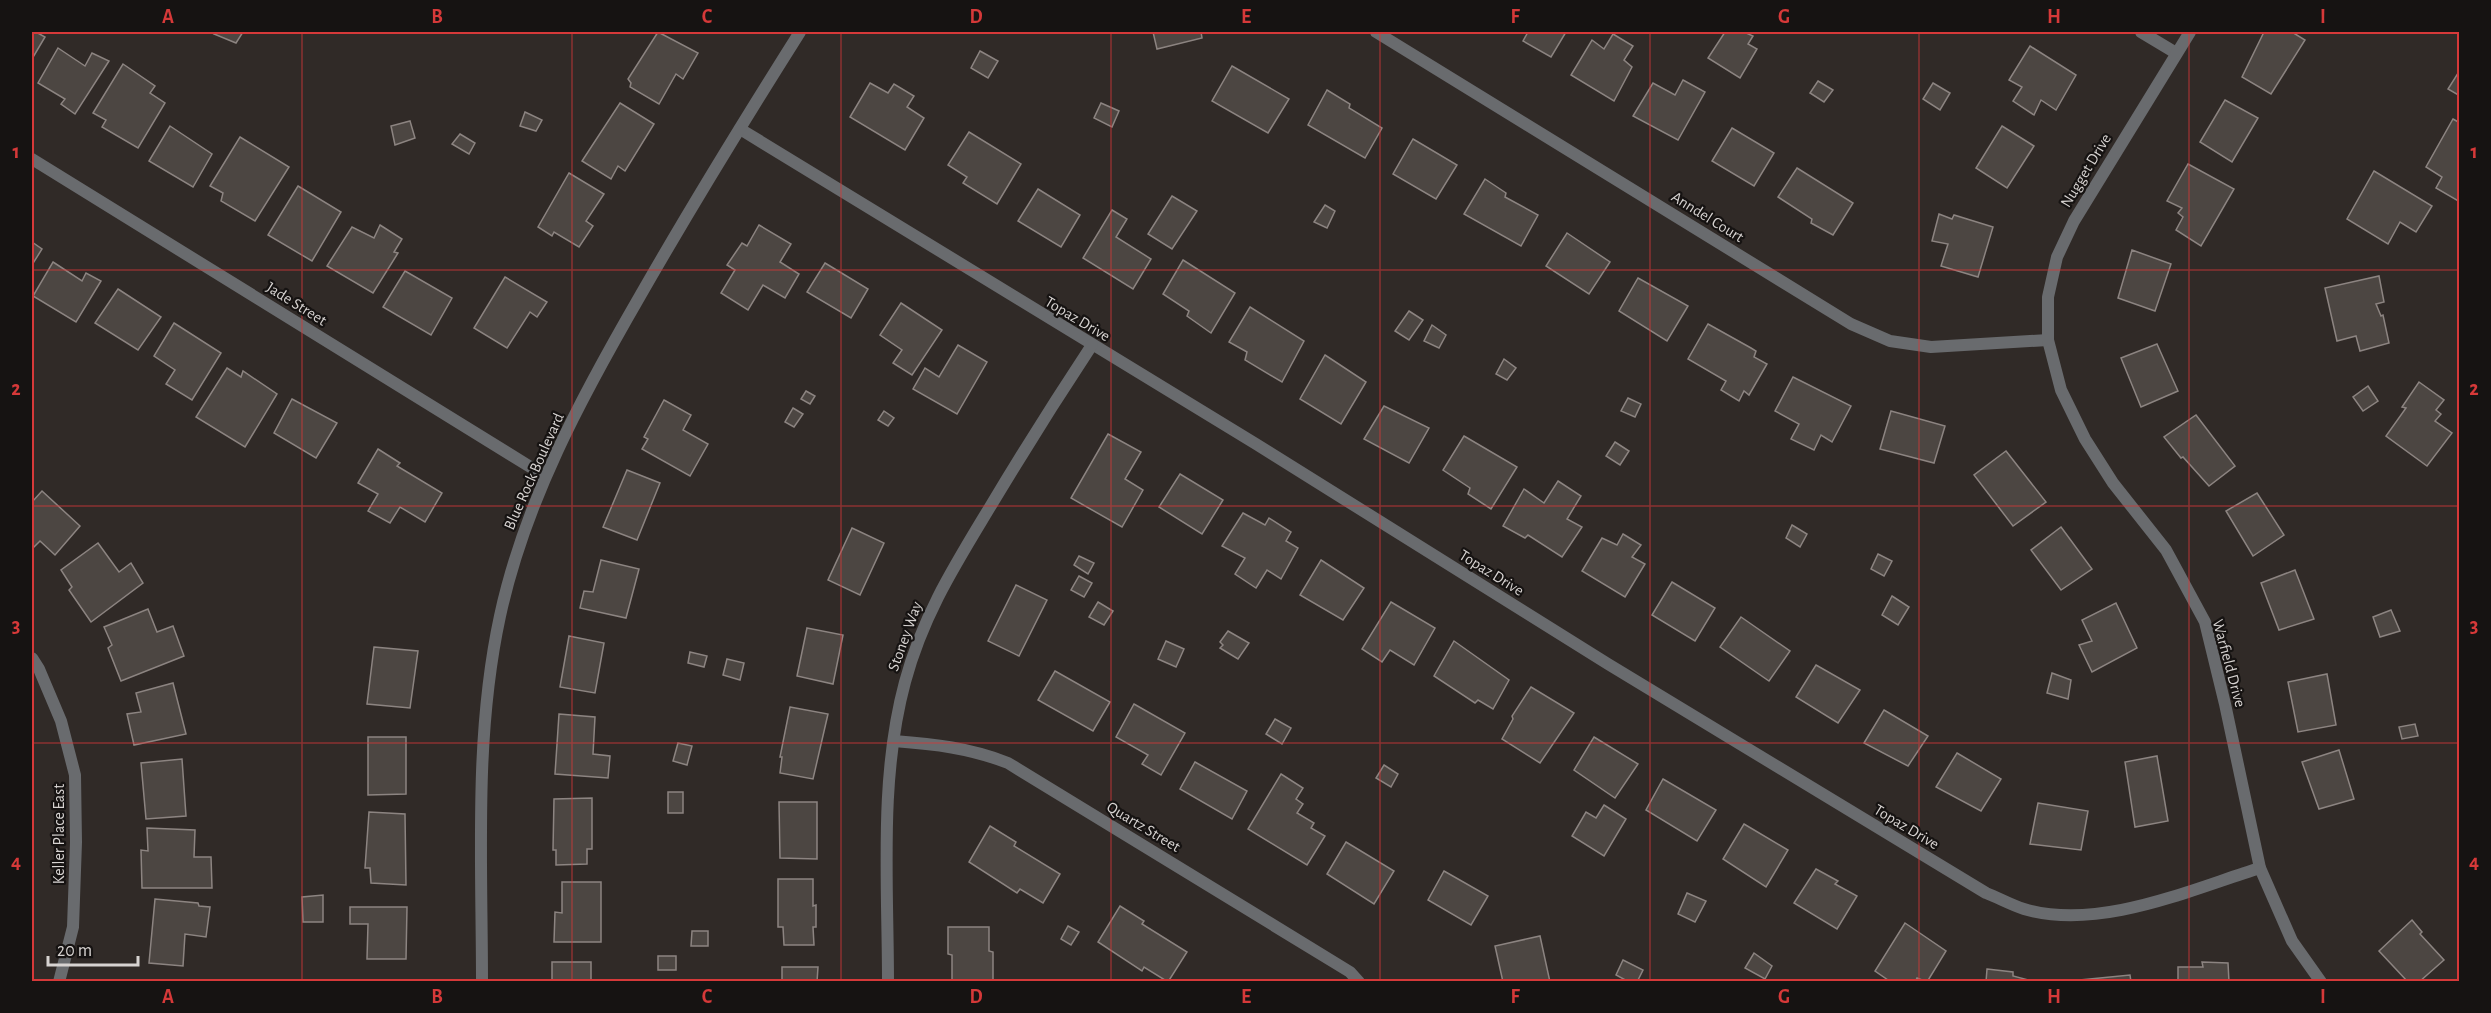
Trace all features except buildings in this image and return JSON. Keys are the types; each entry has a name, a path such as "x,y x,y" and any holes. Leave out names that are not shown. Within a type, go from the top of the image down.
{"street":[{"name":"Blue Rock Boulevard","path":"482,981 483,730 500,618 518,545 545,476 601,363 800,32"},
{"name":"Anndel Court","path":"1376,32 1851,324 1890,341 1931,347 2048,340"},
{"path":"2141,32 2176,53"},
{"name":"Nugget Drive","path":"2048,340 2048,297 2057,257 2074,221 2190,32"},
{"name":"Topaz Drive","path":"740,129 1608,664 1986,893 2025,909 2062,915 2106,914 2260,868"},
{"name":"Jade Street","path":"32,159 545,476"},
{"name":"Warfield Drive","path":"2048,340 2061,390 2085,440 2113,483 2166,550 2205,622 2260,868 2292,941 2321,981"},
{"name":"Stoney Way","path":"888,981 888,801 894,741 904,683 918,638 938,593 1050,408 1092,345"},
{"name":"Keller Place East","path":"32,658 61,721 75,776 76,842 73,927 59,981"},
{"name":"Quartz Street","path":"894,741 950,746 980,752 1008,763 1281,929 1350,972 1359,981"}]}
